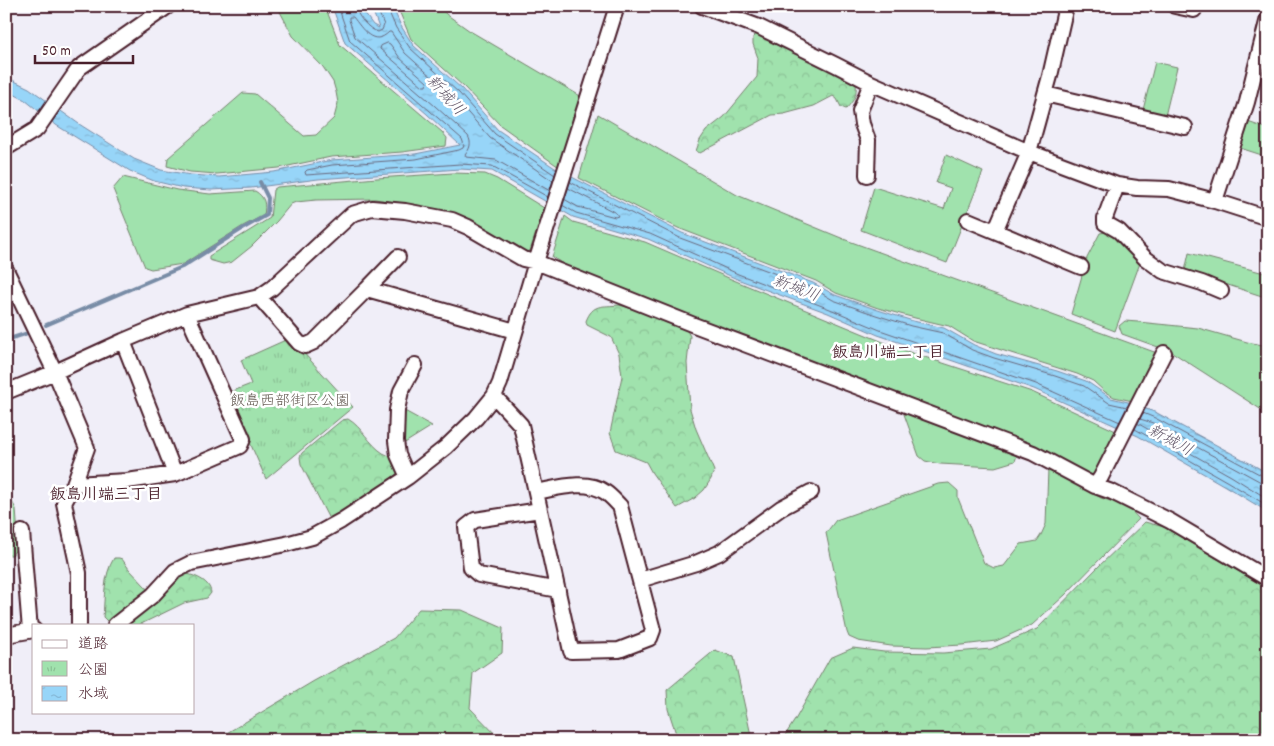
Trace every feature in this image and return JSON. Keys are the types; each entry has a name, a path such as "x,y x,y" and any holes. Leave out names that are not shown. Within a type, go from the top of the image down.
{"street":[{"path":"6,148 37,130 79,68 168,6"},
{"path":"116,624 153,595 174,571 191,563 312,537 341,521 408,477 446,447 476,418 494,396 500,383 617,6"},
{"path":"702,6 759,27 871,83 1029,152 1117,185 1137,188 1170,188 1268,218"},
{"path":"995,231 1029,152 1066,6"},
{"path":"1176,6 1194,10"},
{"path":"1215,201 1247,102 1268,18"},
{"path":"867,175 868,140 862,124 860,111 871,83"},
{"path":"1045,94 1185,127"},
{"path":"1117,185 1105,218 1105,223 1119,231 1145,258 1163,271 1221,291"},
{"path":"6,392 187,314 258,297 272,288 352,214 372,208 405,211 452,220 468,227 523,259 536,262 694,325 1033,453 1098,481 1112,492 1170,521 1268,579"},
{"path":"968,220 1081,267"},
{"path":"258,297 299,343 305,346 314,342 398,257"},
{"path":"6,270 55,372 87,448 74,484 64,503 79,573 79,624"},
{"path":"368,289 516,331"},
{"path":"74,484 127,481 175,474 240,446 243,439 187,314"},
{"path":"123,341 175,474"},
{"path":"1098,481 1164,353"},
{"path":"408,477 398,455 396,441 397,410 401,391 415,365"},
{"path":"494,396 521,425 571,651 619,650 650,638 653,630 620,506 605,492 589,486 574,486 536,492"},
{"path":"640,580 696,563 719,553 780,508 811,492"},
{"path":"540,510 475,520 466,526 471,568 479,574 558,590"},
{"path":"6,635 32,630 22,532"}],"green space":[{"path":"277,6 325,6 340,45 442,132 447,138 446,146 402,152 331,157 279,168 217,174 190,172 167,166 168,158 243,93 255,94 304,136 316,135 334,118 338,103 333,82 323,67 293,36"},
{"path":"397,6 438,6 470,31 582,97 559,167 500,125 464,87 411,39"},
{"path":"764,33 856,82 856,94 846,109 841,107 833,96 814,106 784,114 772,115 700,153 696,151 706,131 724,117 757,77 758,58 753,44 753,37 756,34"},
{"path":"1155,62 1177,67 1165,116 1143,110"},
{"path":"598,114 737,195 846,240 1157,353 1133,401 1114,397 1093,381 1077,374 973,341 949,326 878,308 836,293 816,281 678,228 579,178"},
{"path":"1245,121 1268,129 1268,157 1237,147"},
{"path":"946,155 983,172 947,263 861,230 874,187 944,209 951,188 936,183"},
{"path":"453,173 485,174 497,179 544,208 530,251 525,252 457,215 423,206 375,199 316,200 291,204 252,246 232,262 223,264 209,260 209,256 270,218 273,190 277,187"},
{"path":"123,177 177,190 210,194 255,191 264,201 264,215 183,264 151,269 145,267 113,189"},
{"path":"565,216 573,222 645,242 900,349 1032,392 1118,432 1092,480 568,267 552,257"},
{"path":"1106,232 1113,236 1140,263 1115,331 1071,314 1087,258 1100,233"},
{"path":"1189,253 1268,274 1268,298 1185,271"},
{"path":"619,305 649,313 686,329 690,336 687,363 690,409 696,429 714,471 704,490 695,498 677,508 646,462 616,450 610,433 622,376 619,354 611,337 587,325 586,321 592,311 599,307"},
{"path":"1125,321 1198,328 1268,346 1268,414 1172,352 1122,334 1119,326"},
{"name":"飯島西部街区公園","path":"290,338 353,407 266,479 228,393 251,384 241,360"},
{"path":"401,409 432,426 400,446"},
{"path":"911,413 1018,453 1015,461 995,467 940,464 925,461 919,456 904,414"},
{"path":"348,419 378,449 391,458 398,471 397,474 330,521 301,464 300,457 302,453 342,420"},
{"path":"1048,469 1053,469 1101,498 1127,506 1139,519 1065,595 1032,625 996,641 962,645 927,647 891,646 858,641 849,637 826,533 836,520 938,484 949,483 958,491 958,498 984,563 994,568 1004,566 1021,544 1037,541 1046,524"},
{"path":"6,497 11,500 16,509 18,546 12,555 6,555"},
{"path":"1145,522 1164,527 1268,589 1268,740 782,740 830,658 853,648 884,652 943,653 991,649 1037,629"},
{"path":"114,558 122,559 148,592 115,621 108,622 103,617 105,587 110,565"},
{"path":"178,573 198,578 210,588 211,593 207,598 184,603 141,624 126,624"},
{"path":"419,609 462,610 503,628 502,653 473,673 470,708 501,740 215,740 314,681 394,638"},
{"path":"715,650 734,657 752,740 678,740 668,709 667,690"}],"water":[{"name":"新城川","path":"332,6 359,6 373,25 379,28 371,6 392,6 401,26 413,45 462,89 498,130 558,170 682,233 813,283 835,295 913,321 944,328 974,345 996,354 1086,381 1111,398 1157,413 1268,473 1268,512 1138,436 1034,389 878,335 828,313 737,279 648,239 573,217 492,171 460,169 318,179 251,188 211,190 183,188 154,181 130,171 56,125 25,100 6,90 6,77 29,88 79,124 134,159 161,170 191,175 219,177 274,172 332,160 415,154 460,145 345,43"}],"waterway":[{"path":"46,325 182,267 267,215 268,198 260,182"},
{"path":"6,340 25,334"}],"district":[{"name":"飯島川端二丁目","path":"888,353"},
{"name":"飯島川端三丁目","path":"106,495"}]}
